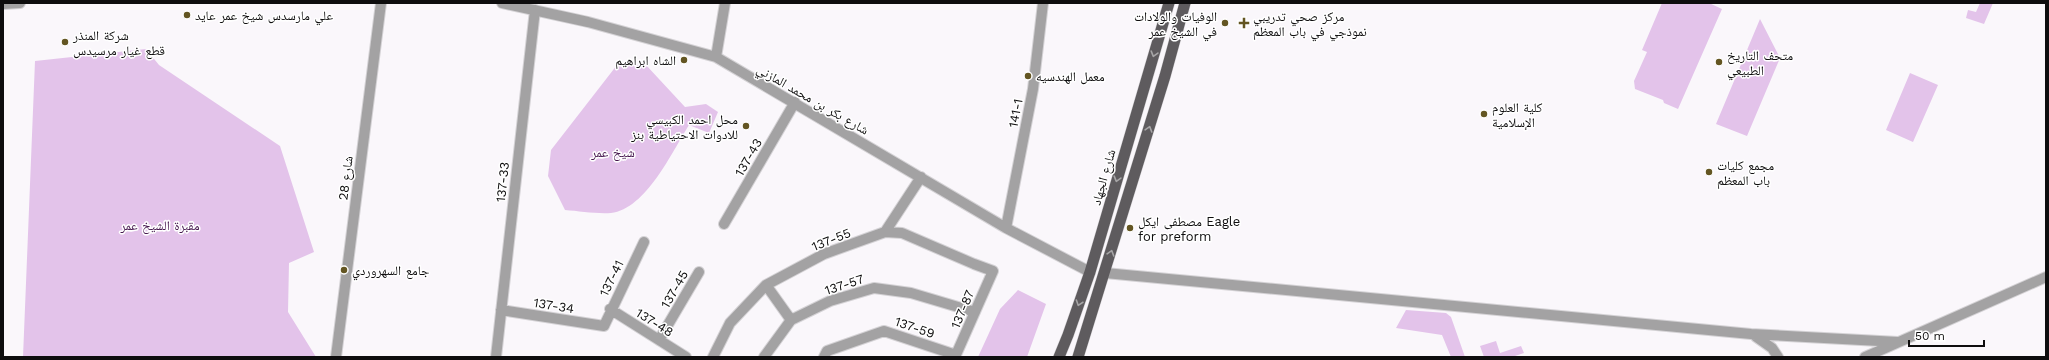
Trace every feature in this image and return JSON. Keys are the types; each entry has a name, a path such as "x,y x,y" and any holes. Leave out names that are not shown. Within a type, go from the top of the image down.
{"main road":[{"name":"شارع الجهاد","path":"1059,357 1090,272 1169,3"},
{"path":"1078,357 1105,273 1185,3"}],"street":[{"path":"3,4 20,3"},
{"name":"شارع 28","path":"338,357 381,3"},
{"name":"شارع بكر بن محمد المازني","path":"502,3 588,22 716,57 795,102 1006,228 1090,272"},
{"path":"716,57 725,3"},
{"name":"141-1","path":"1006,228 1033,89 1043,3"},
{"name":"137-33","path":"496,357 535,10"},
{"name":"137-43","path":"724,224 795,102"},
{"path":"886,232 921,177"},
{"name":"137-55","path":"713,357 730,323 766,285 824,254 886,232 902,233 974,264 992,270"},
{"name":"137-41","path":"604,326 610,309 644,242"},
{"name":"137-87","path":"956,356 992,270"},
{"name":"137-45","path":"659,340 699,272"},
{"path":"1105,273 1751,334 1898,342"},
{"path":"1865,357 2046,277"},
{"path":"766,285 791,320"},
{"name":"137-57","path":"764,357 791,320 830,300 874,288 911,293 975,312"},
{"name":"137-48","path":"610,309 686,357"},
{"name":"137-34","path":"501,310 604,326"},
{"name":"137-59","path":"824,357 827,351 884,331 956,356"},
{"path":"1751,334 1764,341 1778,357"}],"green space":[{"path":"1662,3 1709,3 1722,9 1678,109 1664,103 1663,100 1635,89 1634,81 1647,52 1642,50"},
{"path":"1980,3 1993,3 1984,24 1966,18 1968,10 1976,12"},
{"path":"1760,19 1780,58 1747,136 1716,124"},
{"name":"مقبرة الشيخ عمر","path":"146,49 159,65 280,146 314,252 289,263 288,312 316,357 23,357 35,61"},
{"name":"شيخ عمر","path":"617,65 646,65 685,107 706,104 718,112 709,133 689,125 666,164 647,191 624,209 611,213 565,210 548,176 551,150"},
{"path":"1910,73 1938,85 1913,142 1886,130"},
{"path":"1018,290 1046,304 1027,357 978,357 1000,309"},
{"path":"1406,310 1446,313 1451,317 1465,357 1451,357 1442,335 1396,328"},
{"path":"1496,341 1500,353 1521,346 1524,353 1512,357 1484,357 1480,346"}],"place":[{"name":"علي مارسدس شيخ عمر عايد","path":"187,15"},
{"name":"الوفيات والولادات في الشيخ عمر","path":"1225,23"},
{"name":"مركز صحي تدريبي نموذجي في باب المعظم","path":"1244,23"},
{"name":"شركة المنذر قطع غيار مرسيدس","path":"65,42"},
{"name":"الشاه ابراهيم","path":"684,60"},
{"name":"متحف التاريخ الطبيعي","path":"1719,62"},
{"name":"معمل الهندسيه","path":"1028,76"},
{"name":"كلية العلوم الإسلامية","path":"1484,114"},
{"name":"محل احمد الكبيسي للادوات الاحتياطية بنز","path":"746,126"},
{"name":"مجمع كليات باب المعظم","path":"1709,172"},
{"name":"مصطفى ايكل Eagle for preform","path":"1130,228"},
{"name":"جامع السهروردي","path":"344,270"}]}
